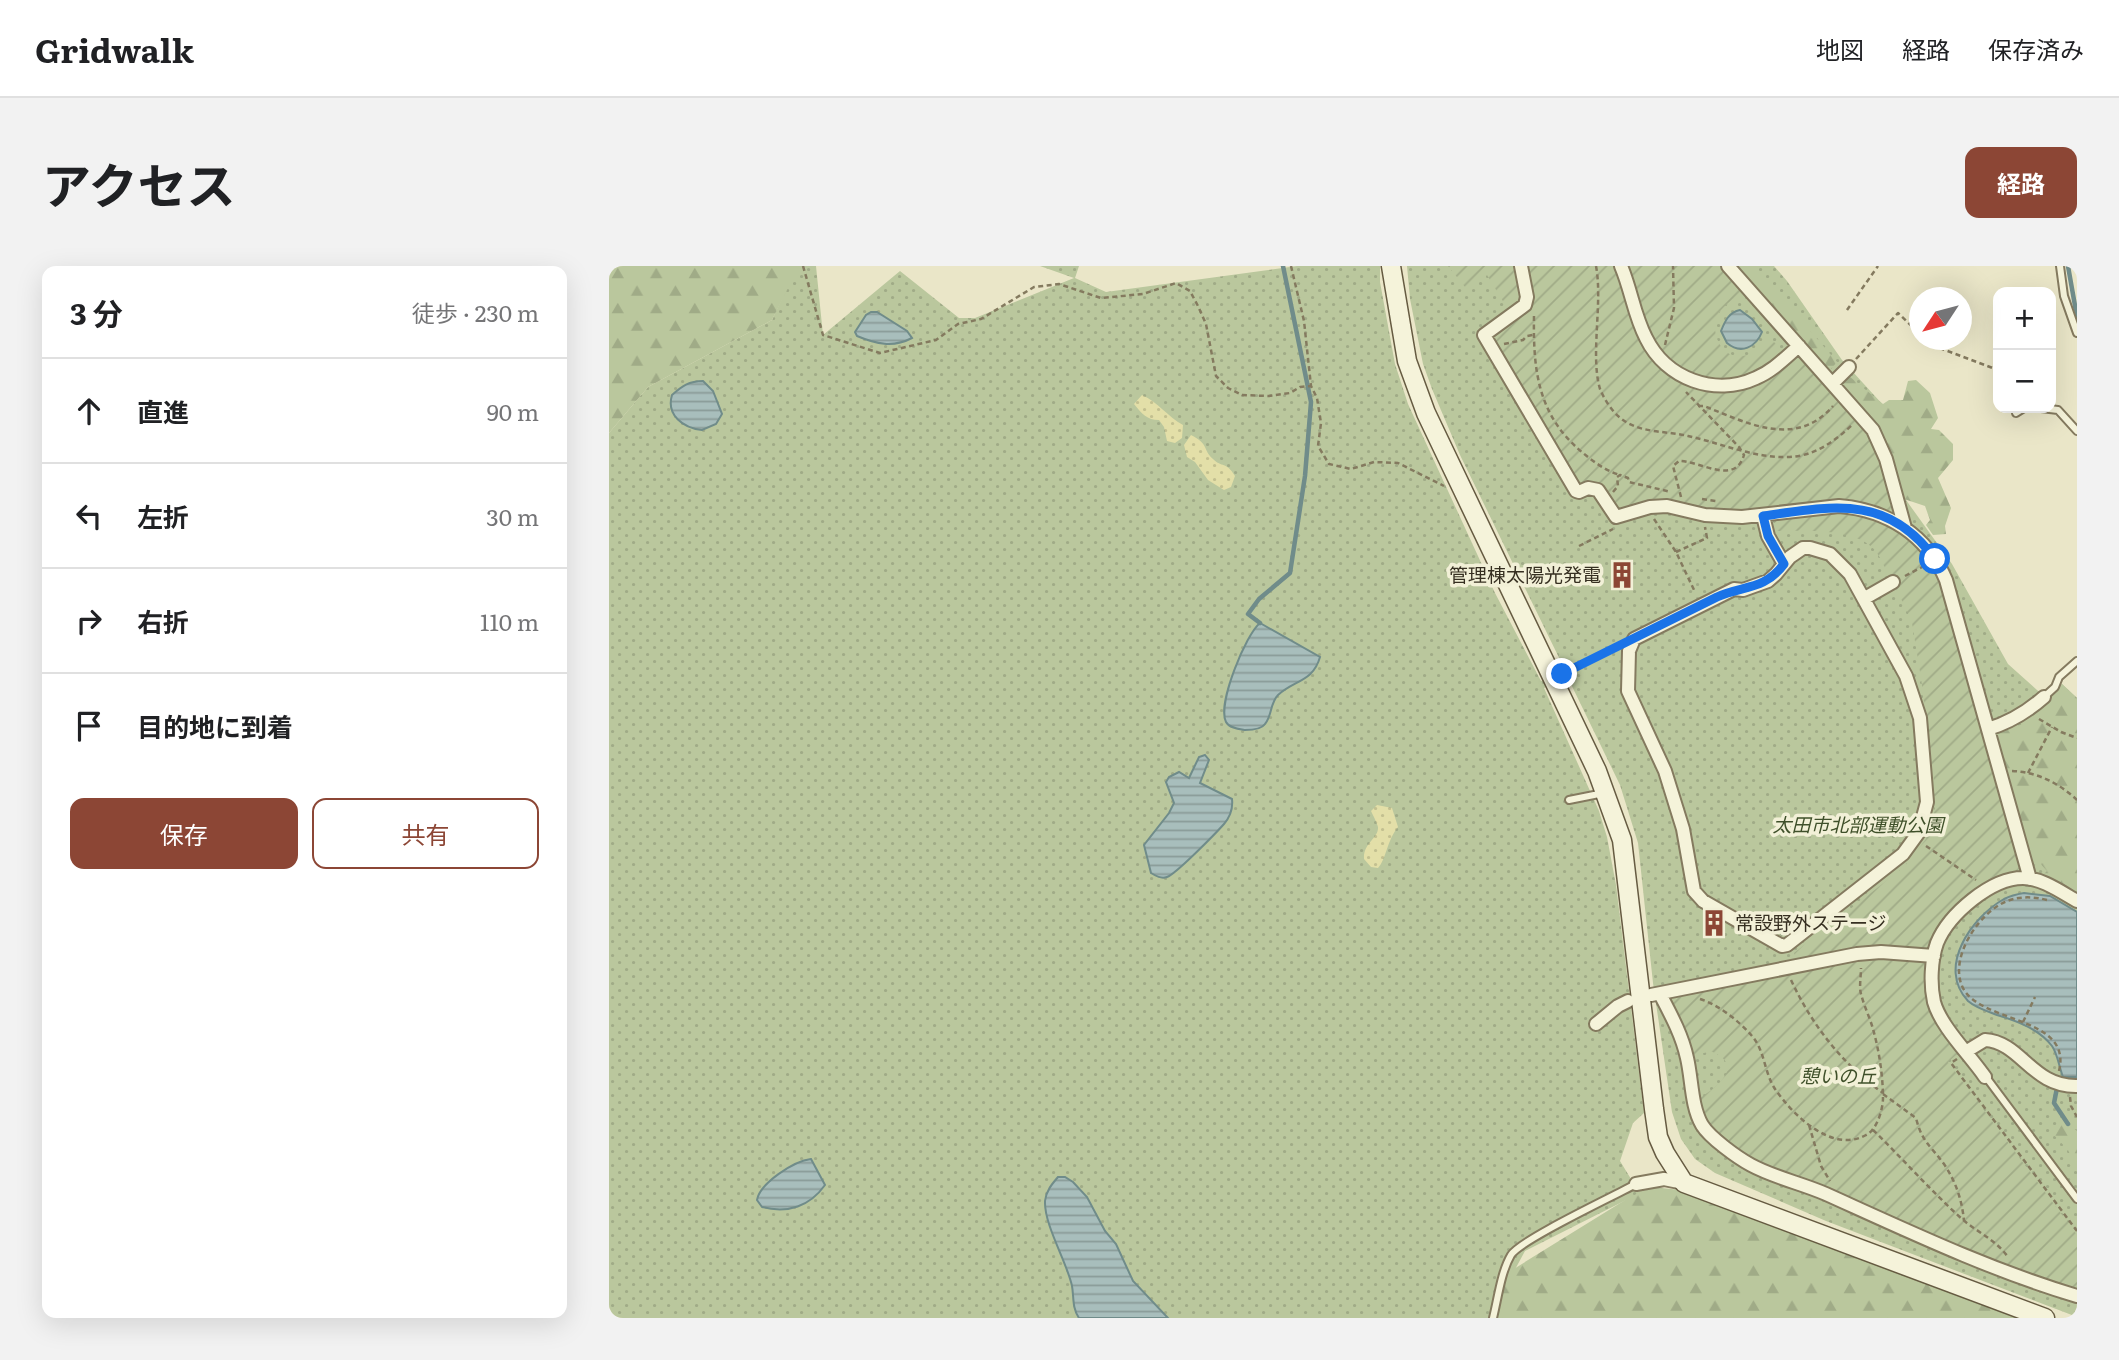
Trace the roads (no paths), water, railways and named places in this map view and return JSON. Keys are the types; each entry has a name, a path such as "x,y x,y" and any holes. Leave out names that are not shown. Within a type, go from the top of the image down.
{"street":[{"path":"1391,266 1399,324 1410,370 1426,413 1605,792 1622,840 1658,1138 1684,1182"},
{"path":"1521,266 1526,304 1484,335 1576,491 1593,488 1598,490 1616,517 1650,507 1667,506 1705,515 1742,517 1849,507 1876,513 1905,528 1932,554 1946,580 2029,879"},
{"path":"1621,266 1646,339 1670,368 1688,379 1718,386 1745,382 1769,372 1799,345"},
{"path":"1728,266 1862,415 1880,443 1905,528"},
{"path":"1833,383 1849,366"},
{"path":"1763,516 1768,536 1784,564"},
{"path":"1803,548 1830,554 1850,574 1865,598 1906,676 1920,718 1926,813 1915,838 1903,855 1787,945 1779,944 1703,901 1694,891 1683,829 1669,781 1653,740 1628,691 1629,651 1634,639 1701,605 1734,589 1742,590 1768,581 1790,557 1803,548"},
{"path":"1865,598 1893,582"},
{"path":"1988,729 2028,712 2045,697"},
{"path":"1985,1077 1944,1023 1934,1003 1932,975 1937,944 1953,919 1986,889 2007,880 2029,879 2049,885 2077,901"},
{"path":"1934,956 1881,952 1860,954 1661,994 1679,1033 1686,1056 1697,1115 1708,1133 1750,1165 1842,1202 1919,1238 2077,1296"},
{"path":"1596,1024 1628,1001"},
{"path":"1967,1051 1985,1040 2000,1043 2054,1084 2073,1086"},
{"path":"1636,1184 1664,1179 1684,1182 2045,1318"}],"lane":[{"path":"2060,266 2064,296 2077,332"},
{"path":"2056,410 2077,431"},
{"path":"2045,697 2055,687 2059,677 2077,661"},
{"path":"1569,800 1605,792"},
{"path":"1985,1077 2077,1199"},
{"path":"1493,1318 1513,1251 1534,1237 1636,1184"}],"water":[{"path":"1740,310 1752,319 1762,332 1756,342 1743,349 1727,343 1721,331 1730,315"},
{"path":"871,312 877,312 907,331 912,338 885,344 857,336 855,332"},
{"path":"703,381 713,391 722,414 716,424 702,430 688,426 678,419 671,409 671,402 672,395 683,387"},
{"path":"1260,623 1320,657 1308,676 1278,695 1263,726 1253,730 1237,729 1229,726 1224,713 1229,686 1241,654"},
{"path":"1205,755 1209,760 1200,783 1232,799 1229,815 1220,829 1179,869 1167,877 1159,877 1151,873 1144,845 1174,803 1166,782 1169,777 1179,772 1189,778 1199,757"},
{"path":"2024,893 2050,896 2077,912 2077,1077 2063,1077 2052,1046 2041,1035 2020,1023 1975,1006 1959,988 1957,959 1970,930 1992,907 2006,898"},
{"path":"811,1159 825,1185 819,1192 805,1203 789,1209 762,1207 757,1200 759,1193 771,1180 787,1168"},
{"path":"1058,1177 1065,1177 1073,1182 1087,1197 1105,1231 1116,1244 1133,1281 1168,1318 1079,1318 1069,1276 1046,1211 1047,1194"}],"waterway":[{"path":"1260,623 1248,614 1259,599 1290,573 1305,476 1311,402 1283,266"},
{"path":"2068,266 2077,317"},
{"path":"2057,1088 2054,1103 2068,1124"}],"place":[{"name":"管理棟太陽光発電","path":"1622,575"},
{"name":"常設野外ステージ","path":"1714,923"}],"park label":[{"name":"太田市北部運動公園","path":"1858,825"},
{"name":"憩いの丘","path":"1838,1076"}]}
